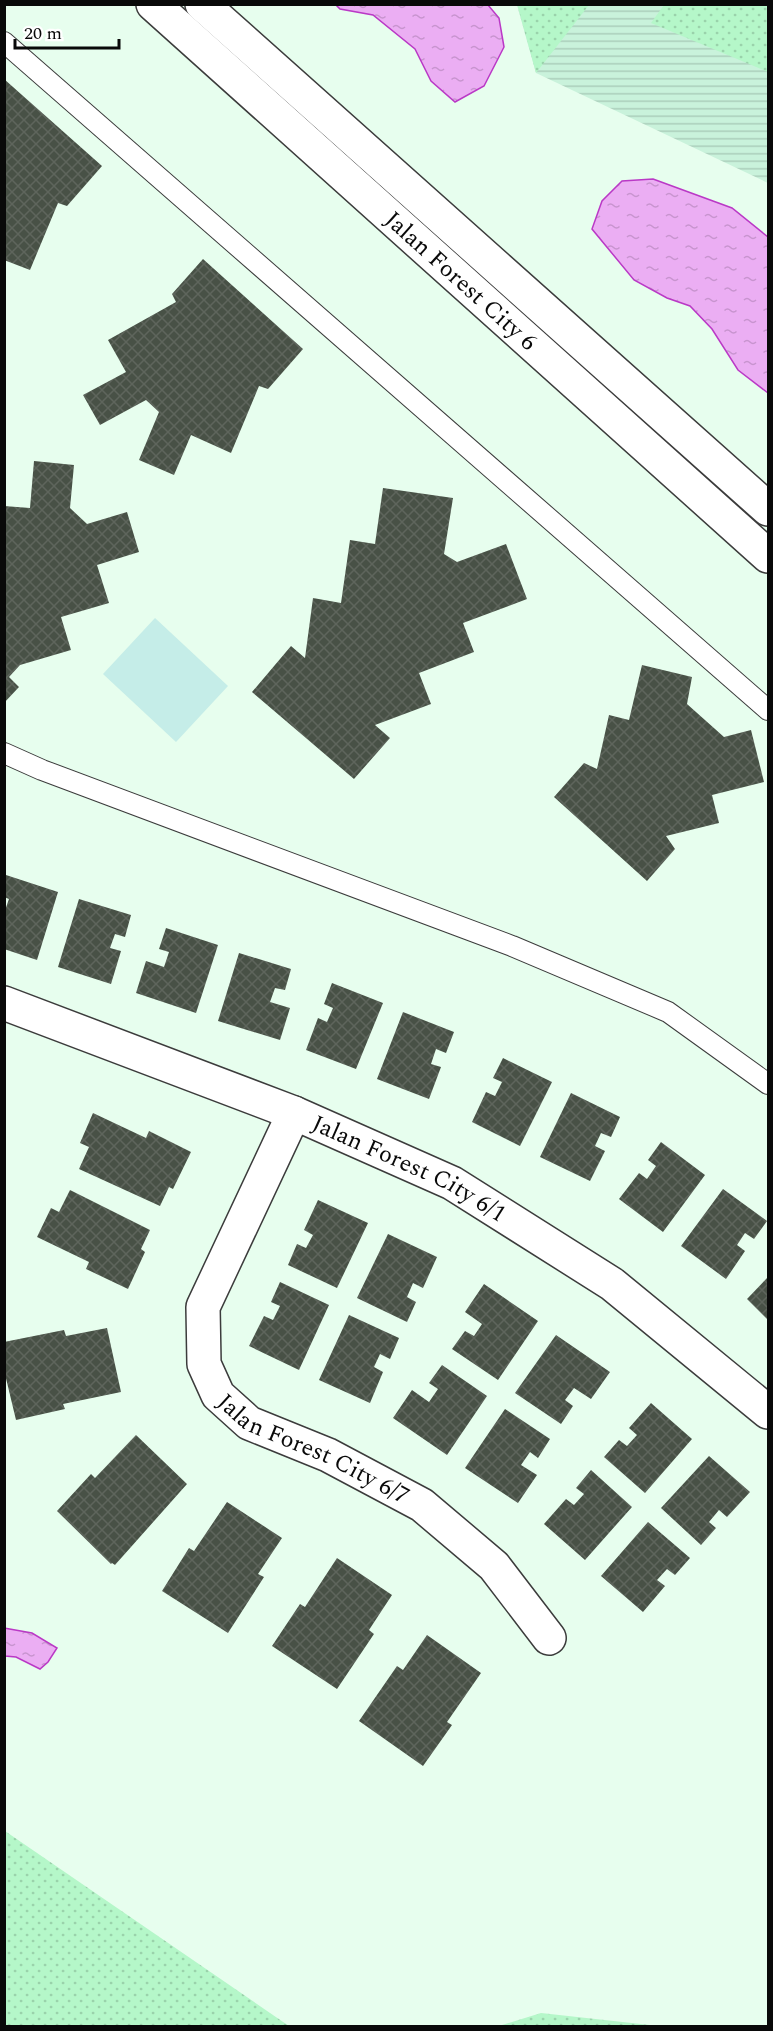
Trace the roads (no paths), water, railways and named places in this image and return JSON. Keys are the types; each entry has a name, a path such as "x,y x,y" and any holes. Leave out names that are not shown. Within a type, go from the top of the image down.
{"street":[{"name":"Jalan Forest City 6","path":"153,4 768,556"},
{"name":"Jalan Forest City 6","path":"201,4 768,509"},
{"name":"Jalan Forest City 6/1","path":"4,1003 294,1113 452,1183 612,1284 768,1412"},
{"name":"Jalan Forest City 6/7","path":"294,1113 203,1307 204,1364 218,1395 249,1423 328,1455 422,1505 494,1566 549,1638"}],"lane":[{"path":"4,42 768,710"},
{"path":"4,753 42,770 512,946 668,1011 768,1084"}],"water":[{"path":"336,5 488,5 499,18 504,47 484,86 455,102 431,81 415,49 373,15 340,9"},
{"path":"653,179 732,208 768,237 768,393 738,370 712,329 690,306 667,298 634,280 592,229 602,201 622,181"},
{"path":"4,1628 32,1633 57,1648 48,1662 40,1669 16,1657 5,1656"}]}
